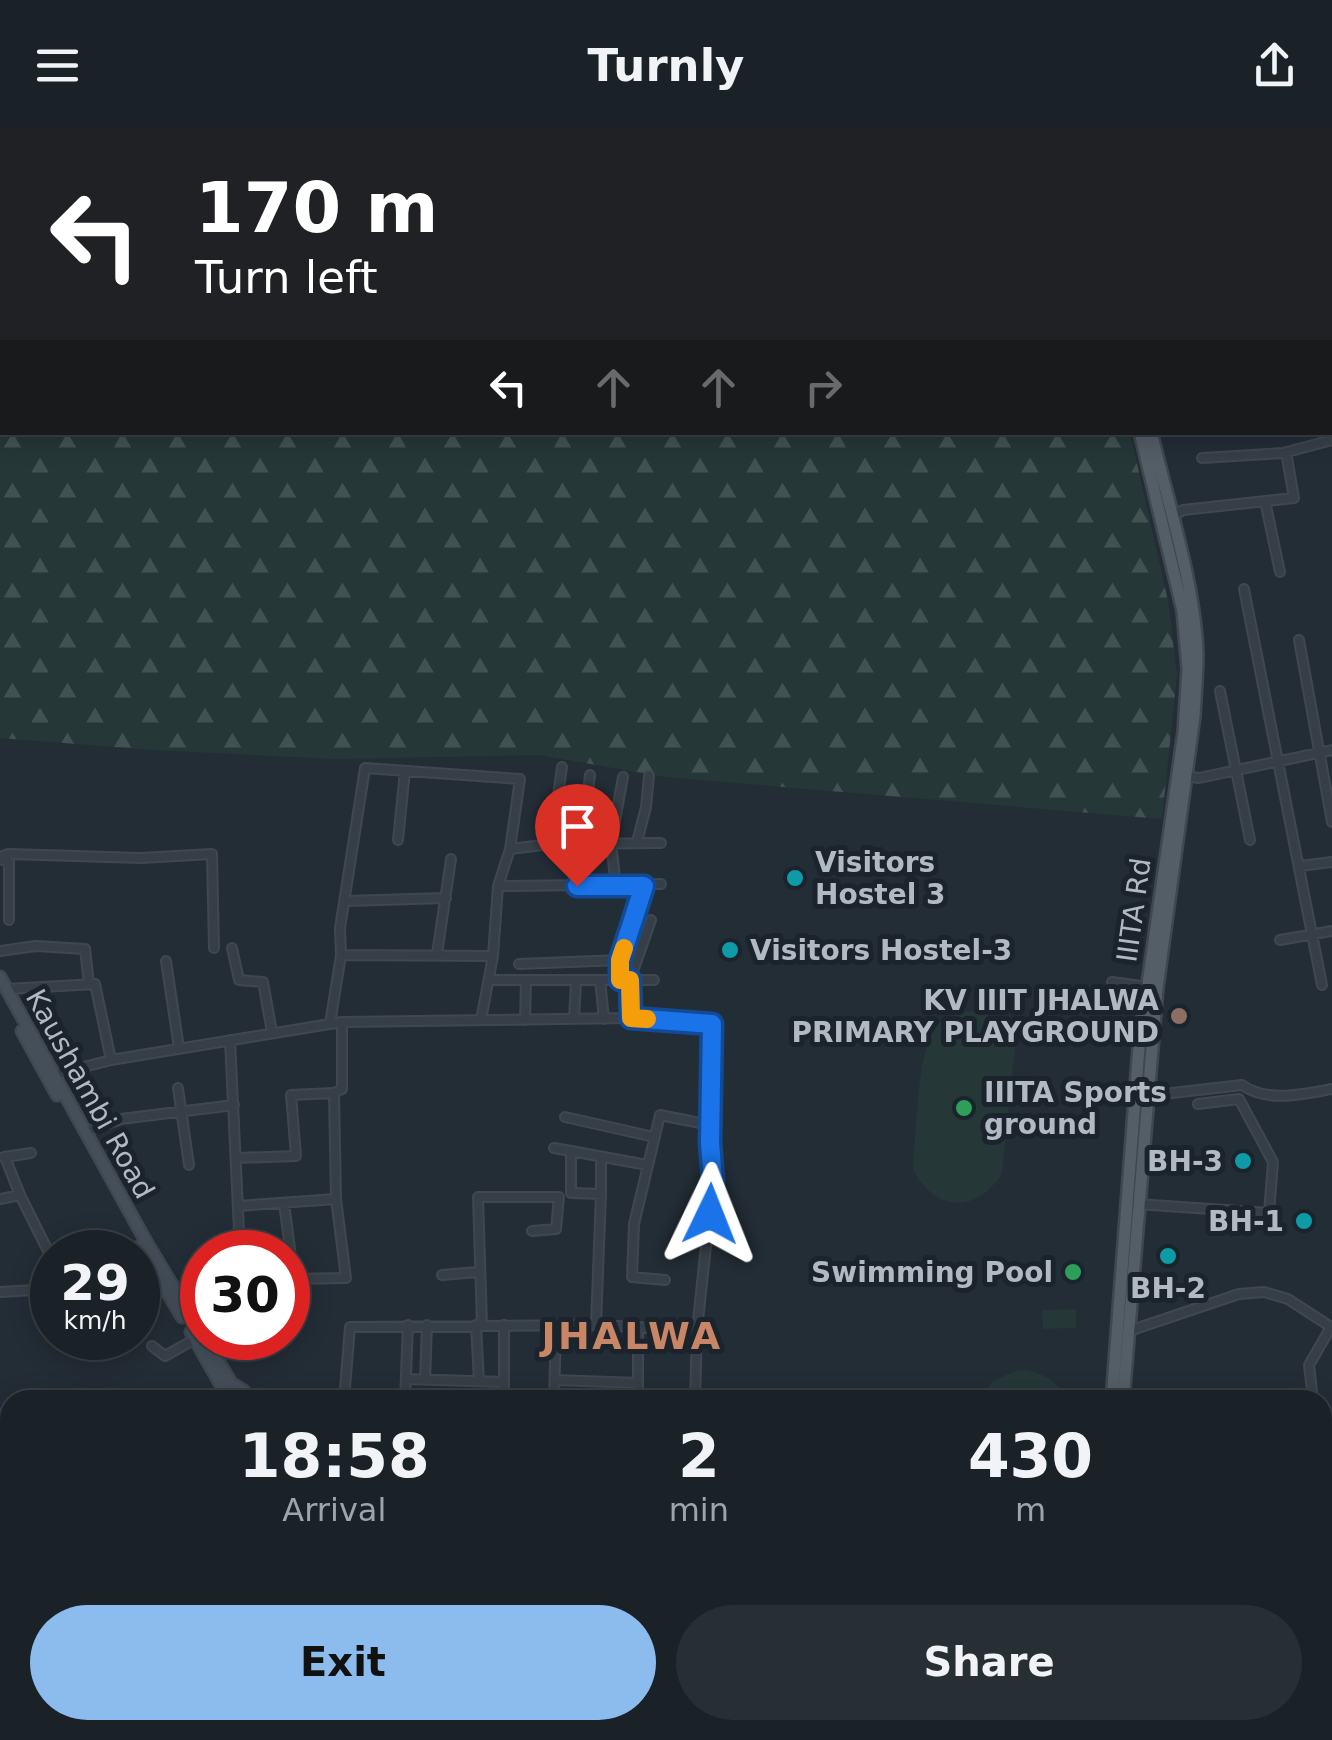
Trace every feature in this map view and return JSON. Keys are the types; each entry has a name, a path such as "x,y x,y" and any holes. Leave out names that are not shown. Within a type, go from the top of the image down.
{"main road":[{"name":"IIITA Rd","path":"1141,435 1186,634 1188,669 1186,776 1153,988"},
{"name":"IIITA Rd","path":"1123,1390 1141,1095 1196,675 1195,633 1152,435"},
{"name":"Kaushambi Road","path":"0,977 3,990 180,1300"},
{"path":"51,1076 128,1230"},
{"path":"160,1286 180,1316"},
{"name":"IIITA Rd","path":"1114,1390 1125,1328"},
{"path":"206,1360 222,1390"},
{"name":"Kaushambi Road","path":"209,1360 223,1390"}],"street":[{"path":"1202,458 1286,452 1332,440"},
{"path":"1171,517 1183,510 1294,498 1286,452"},
{"path":"1265,502 1280,572"},
{"path":"1244,588 1322,986"},
{"path":"1299,640 1332,822"},
{"path":"1220,691 1250,840"},
{"path":"1186,776 1199,778 1332,750"},
{"path":"330,1024 341,955 340,928 365,768 520,779 510,849 498,886 493,956 482,1020"},
{"path":"552,844 562,768"},
{"path":"398,840 405,771"},
{"path":"581,844 590,774"},
{"path":"637,842 650,776"},
{"path":"616,886 611,843 623,777"},
{"path":"558,799 586,803"},
{"path":"510,849 552,844 661,843"},
{"path":"0,858 8,854 141,858 212,854 214,948"},
{"path":"0,858 9,862 9,920"},
{"path":"437,954 451,859"},
{"path":"1300,866 1332,862"},
{"path":"498,886 661,884"},
{"path":"631,1018 620,960 644,886"},
{"path":"346,902 446,898"},
{"path":"625,980 652,920"},
{"path":"1280,940 1332,931"},
{"path":"0,951 36,946 85,949 89,984"},
{"path":"232,948 239,980 263,982 272,1032"},
{"path":"341,955 493,956"},
{"path":"519,964 620,960"},
{"path":"166,961 180,1048"},
{"path":"489,980 654,980"},
{"path":"525,1020 526,980"},
{"path":"600,980 604,1019"},
{"path":"574,1020 576,981"},
{"path":"1112,982 1153,988"},
{"path":"3,990 94,984 112,1060"},
{"path":"51,1076 112,1060 342,1022 631,1018 712,1024 713,1180 697,1330 695,1390"},
{"path":"236,1158 296,1156 292,1095 342,1088 342,1022"},
{"path":"230,1040 239,1230"},
{"path":"1141,1095 1242,1085 1254,1094 1269,1096 1332,1089"},
{"path":"178,1088 189,1165"},
{"path":"310,1279 346,1278 336,1199 334,1092"},
{"path":"1132,1204 1269,1212 1273,1162 1239,1099 1198,1104"},
{"path":"85,1132 121,1119 234,1105"},
{"path":"665,1280 632,1277 634,1224 660,1115 710,1125"},
{"path":"565,1117 654,1137"},
{"path":"554,1148 647,1165"},
{"path":"572,1152 571,1193 601,1194"},
{"path":"31,1153 3,1157 37,1230"},
{"path":"596,1325 601,1157"},
{"path":"0,1199 20,1196"},
{"path":"479,1381 478,1196 559,1197 556,1229 532,1231"},
{"path":"238,1206 336,1199"},
{"path":"284,1203 286,1230"},
{"path":"442,1275 478,1272"},
{"path":"0,1292 30,1290"},
{"path":"1125,1328 1239,1294 1264,1292 1288,1299 1331,1327 1309,1365 1312,1390"},
{"path":"406,1390 408,1325"},
{"path":"425,1380 428,1325"},
{"path":"345,1390 350,1326 596,1325 697,1330"},
{"path":"504,1326 504,1390"},
{"path":"554,1390 556,1326"},
{"path":"638,1328 638,1390"},
{"path":"406,1380 504,1382"},
{"path":"555,1380 638,1383"}],"green space":[{"path":"0,435 1130,435 1168,601 1177,675 1162,819 665,777 539,755 335,759 0,738"},
{"name":"IIITA Sports ground","path":"970,1011 990,1016 1015,1047 1002,1174 980,1196 956,1203 932,1194 913,1169 921,1074 929,1039 942,1021"},
{"path":"1076,1309 1076,1328 1043,1329 1042,1310"},
{"path":"1018,1370 1035,1372 1061,1390 986,1390 993,1381"}],"slow traffic":[{"path":"624,948 620,980 630,980 631,1018 647,1019"}],"place":[{"name":"Visitors Hostel 3","path":"795,878"},
{"name":"Visitors Hostel-3","path":"730,950"},
{"name":"KV IIIT JHALWA PRIMARY PLAYGROUND","path":"1179,1016"},
{"name":"IIITA Sports ground","path":"964,1108"},
{"name":"BH-3","path":"1243,1161"},
{"name":"BH-1","path":"1304,1221"},
{"name":"BH-2","path":"1168,1256"},
{"name":"Swimming Pool","path":"1073,1272"}],"district":[{"name":"JHALWA","path":"632,1336"}],"route":[{"path":"577,886 644,886 620,960 620,980 630,980 631,1018 712,1024 710,1214"}]}
